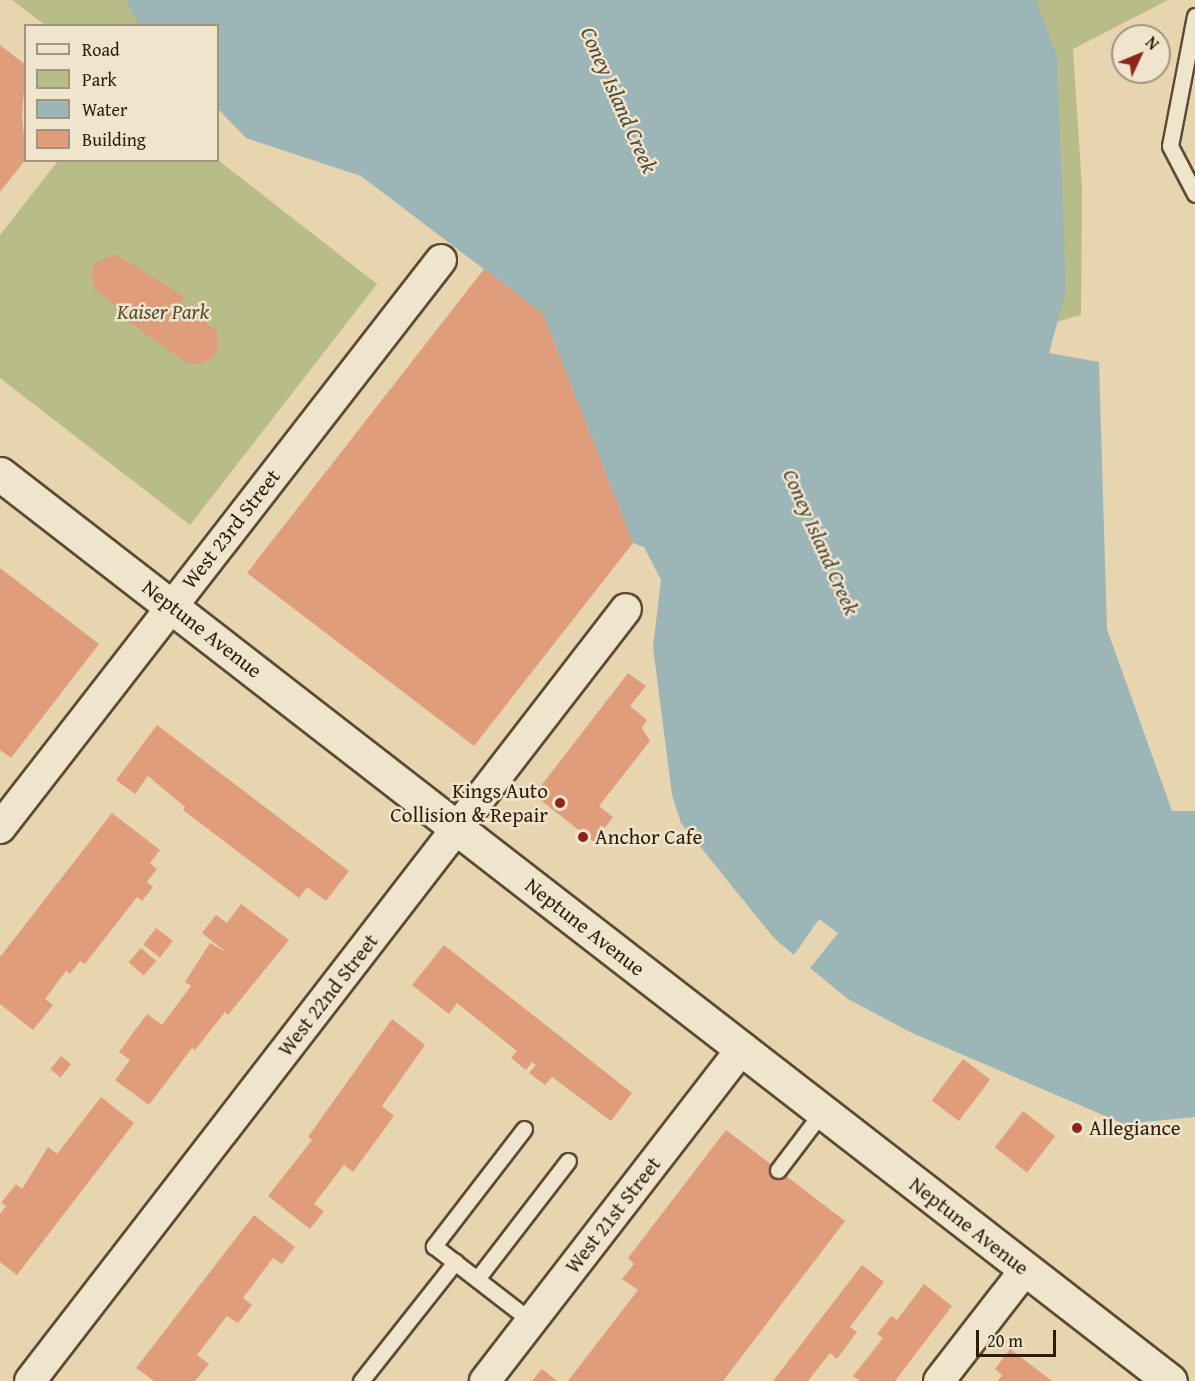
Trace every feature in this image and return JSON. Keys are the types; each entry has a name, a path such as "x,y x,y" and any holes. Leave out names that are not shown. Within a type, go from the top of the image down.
{"main road":[{"name":"Neptune Avenue","path":"0,474 172,605 1170,1381"}],"street":[{"name":"West 23rd Street","path":"0,828 441,260"},
{"name":"West 22nd Street","path":"30,1381 626,609"},
{"name":"West 21st Street","path":"485,1381 742,1048"},
{"path":"939,1381 1025,1270"}],"lane":[{"path":"1195,16 1170,146 1195,194"},
{"path":"778,1170 822,1112"},
{"path":"524,1129 435,1246 531,1321"},
{"path":"477,1279 568,1161"},
{"path":"361,1381 455,1262"}],"green space":[{"path":"12,0 192,0 209,24 44,24"},
{"path":"1001,0 1168,0 1121,24 1111,24 1111,29 1073,49 1082,188 1081,315 1049,324"},
{"name":"Kaiser Park","path":"219,161 377,284 190,525 0,378 0,235 57,162"}],"water":[{"name":"Coney Island Creek","path":"126,0 1036,0 1057,57 1066,290 1049,353 1099,362 1107,629 1172,811 1195,811 1195,1117 1124,1124 912,1033 848,999 810,968 838,933 819,919 794,955 774,938 681,823 672,795 653,647 661,580 644,547 633,543 543,314 361,176 246,138 219,110 219,24 138,24"}],"building":[{"path":"0,45 24,63 22,115 24,162 0,192"},
{"path":"115,254 185,297 181,302 217,332 219,346 213,357 201,364 187,363 126,320 129,317 94,288 91,274 95,263"},
{"path":"484,269 543,314 633,543 474,746 247,573"},
{"path":"0,568 99,644 11,758 0,750"},
{"path":"628,673 646,686 630,706 647,720 642,728 650,741 599,806 613,817 594,842 534,795"},
{"path":"157,725 349,871 326,901 307,887 299,898 183,810 185,807 148,776 135,794 116,780"},
{"path":"112,813 160,850 150,863 157,869 147,882 153,887 142,901 137,897 85,964 80,961 70,974 66,971 45,999 53,1005 33,1030 0,1004 0,957"},
{"path":"241,904 289,940 228,1015 225,1012 195,1050 192,1048 149,1105 115,1080 130,1060 119,1052 147,1014 162,1025 191,986 185,982 210,943 227,953 202,933 216,915 227,923"},
{"path":"156,928 173,941 160,957 143,945"},
{"path":"444,945 632,1093 611,1121 552,1077 545,1085 529,1073 536,1065 532,1062 526,1070 511,1058 517,1051 457,1003 449,1014 412,985"},
{"path":"141,948 156,961 144,975 129,962"},
{"path":"392,1019 425,1045 382,1106 394,1116 353,1172 344,1165 314,1204 324,1211 310,1229 268,1196 312,1140 308,1137"},
{"path":"61,1056 71,1064 60,1077 50,1069"},
{"path":"963,1059 990,1079 959,1121 932,1101"},
{"path":"101,1097 134,1123 17,1275 0,1262 0,1214 6,1206 1,1203 16,1184 22,1189 48,1147 57,1154"},
{"path":"1023,1111 1055,1136 1027,1172 995,1147"},
{"path":"726,1130 845,1221 723,1381 568,1381 638,1290 622,1279 634,1264 628,1258"},
{"path":"254,1215 295,1247 282,1264 273,1258 243,1298 252,1305 238,1323 227,1316 197,1355 209,1364 195,1381 154,1381 136,1368"},
{"path":"862,1265 884,1282 850,1327 857,1332 837,1359 830,1353 808,1381 773,1381"},
{"path":"924,1284 952,1306 895,1381 860,1381 853,1376 883,1338 877,1334 891,1316 897,1320"},
{"path":"1010,1349 1052,1381 998,1381 1002,1375 995,1369"},
{"path":"542,1369 557,1381 532,1381"}],"place":[{"name":"Kings Auto Collision & Repair","path":"560,803"},
{"name":"Anchor Cafe","path":"583,837"},
{"name":"Allegiance","path":"1077,1128"}]}
